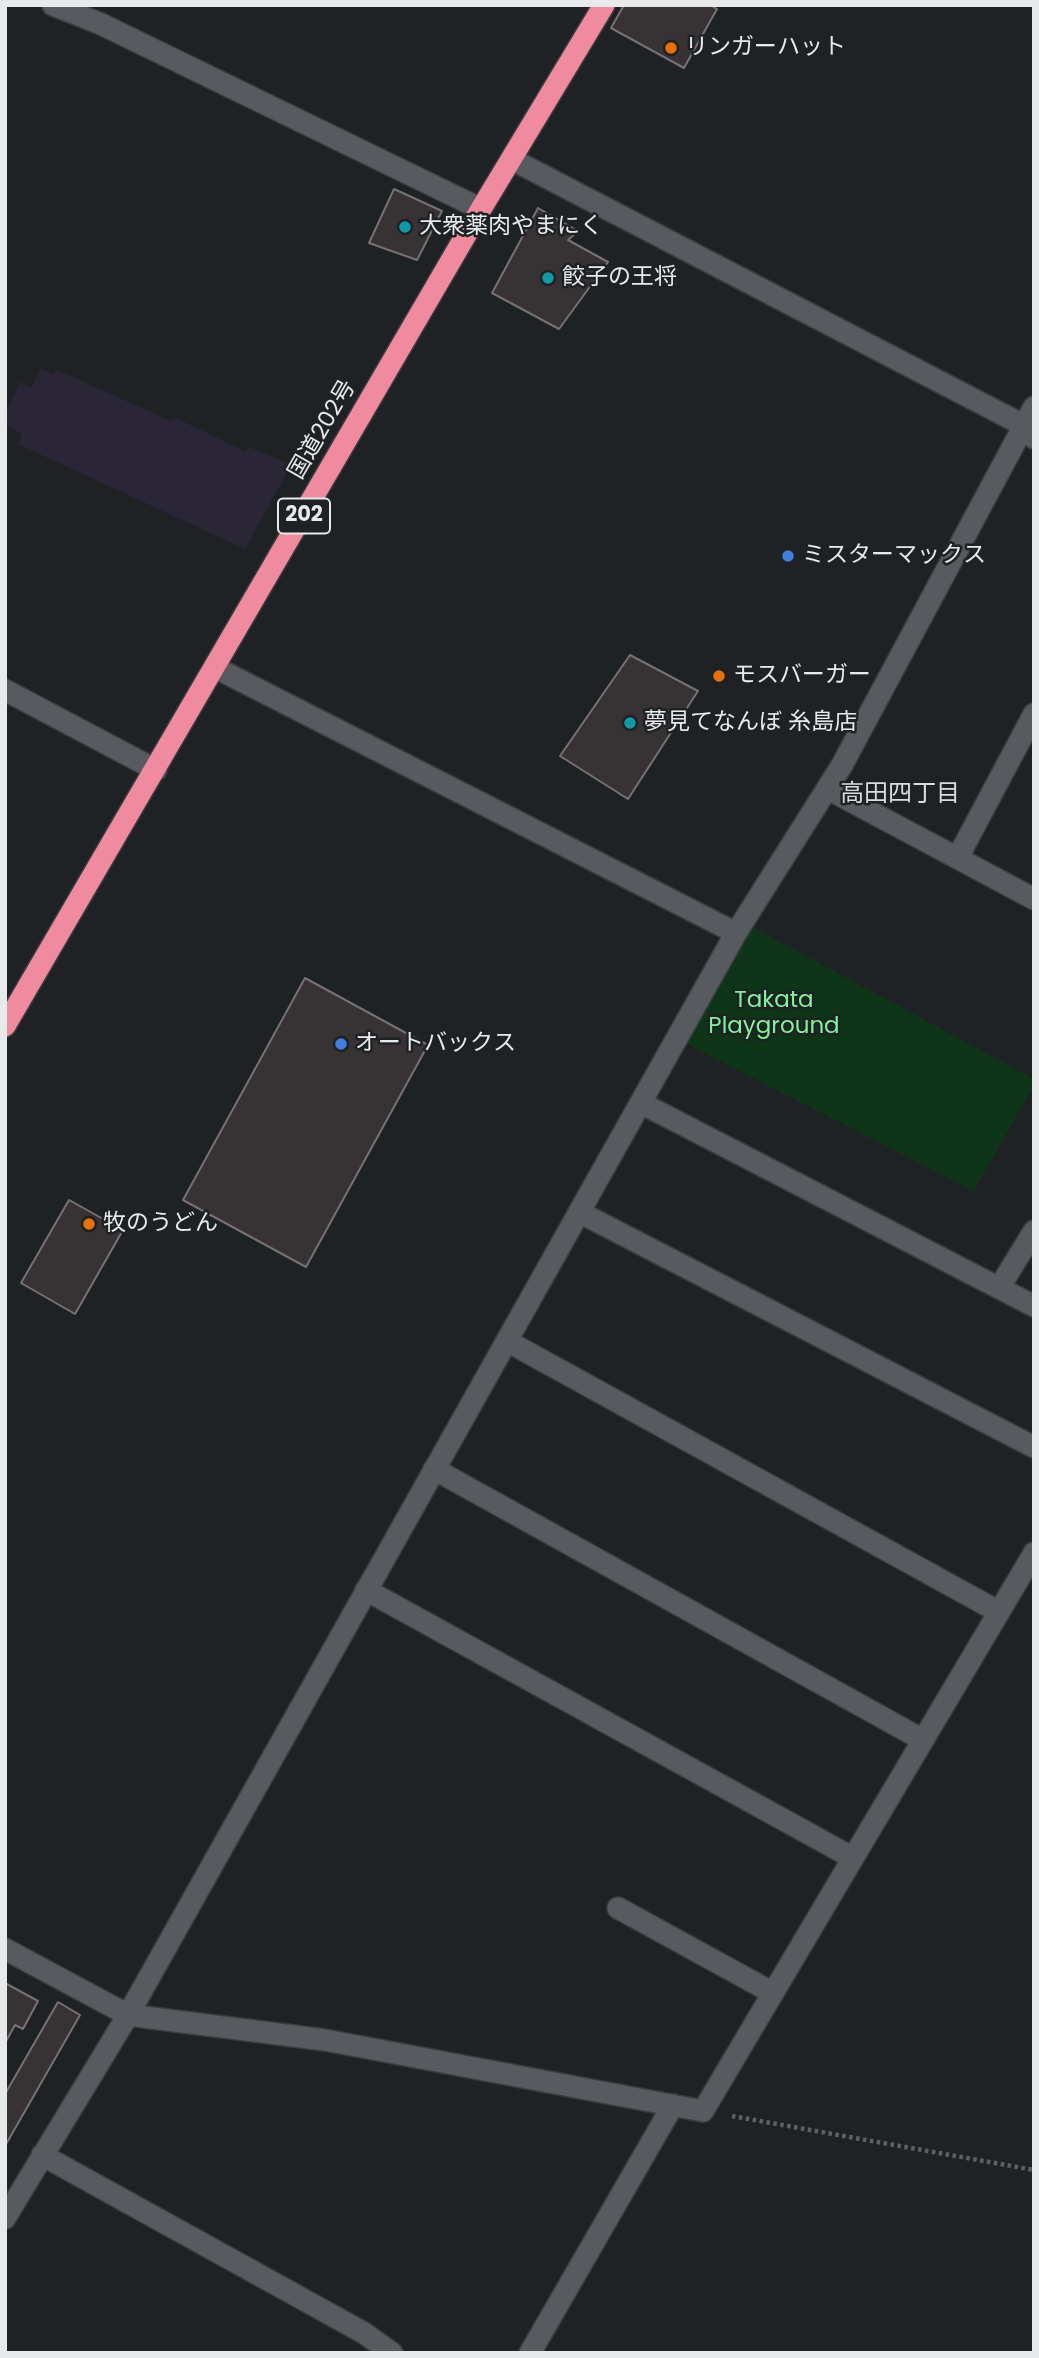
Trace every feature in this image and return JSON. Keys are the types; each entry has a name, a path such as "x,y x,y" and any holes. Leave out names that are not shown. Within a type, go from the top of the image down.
{"highway":[{"name":"国道202号","path":"5,1026 481,209 513,160 604,5"}],"street":[{"path":"52,5 101,24 481,209"},
{"path":"5,2217 128,2015 736,933 828,789 1030,423 513,160"},
{"path":"216,668 736,933"},
{"path":"5,690 156,770"},
{"path":"958,857 1034,714"},
{"path":"828,789 1034,899"},
{"path":"641,1103 1034,1306"},
{"path":"579,1212 1034,1447"},
{"path":"999,1288 1034,1231"},
{"path":"507,1341 999,1612"},
{"path":"435,1469 923,1740"},
{"path":"5,1949 128,2015 326,2040 703,2111 1034,1553"},
{"path":"366,1590 853,1858"},
{"path":"618,1908 773,1993"},
{"path":"530,2353 673,2105"},
{"path":"42,2155 364,2333 392,2353"}],"path":[{"path":"703,2111 1034,2170"}],"shaded area":[{"path":"41,368 53,375 57,370 171,421 176,418 246,452 249,447 291,465 245,549 18,444 22,434 5,425 5,414 20,382 31,388"}],"green space":[{"name":"Takata Playground","path":"743,922 1034,1079 1034,1085 974,1191 677,1039"}],"building":[{"name":"リンガーハット","path":"624,5 710,5 717,9 684,68 611,28"},
{"name":"大衆薬肉やまにく","path":"394,189 442,211 417,260 369,243"},
{"name":"餃子の王将","path":"538,208 578,231 568,240 608,262 559,329 492,293"},
{"name":"夢見てなんぼ 糸島店","path":"630,655 698,691 628,799 560,756"},
{"path":"305,978 428,1045 306,1267 183,1200"},
{"path":"69,1200 123,1230 75,1314 21,1283"},
{"path":"5,1983 38,2001 23,2029 15,2025 5,2043"},
{"path":"58,2002 80,2015 5,2146 5,2094"}],"place":[{"name":"リンガーハット","path":"671,48"},
{"name":"大衆薬肉やまにく","path":"405,227"},
{"name":"餃子の王将","path":"548,278"},
{"name":"ミスターマックス","path":"788,556"},
{"name":"モスバーガー","path":"719,676"},
{"name":"夢見てなんぼ 糸島店","path":"630,723"},
{"name":"オートバックス","path":"341,1044"},
{"name":"牧のうどん","path":"89,1224"}],"district":[{"name":"高田四丁目","path":"900,795"}]}
